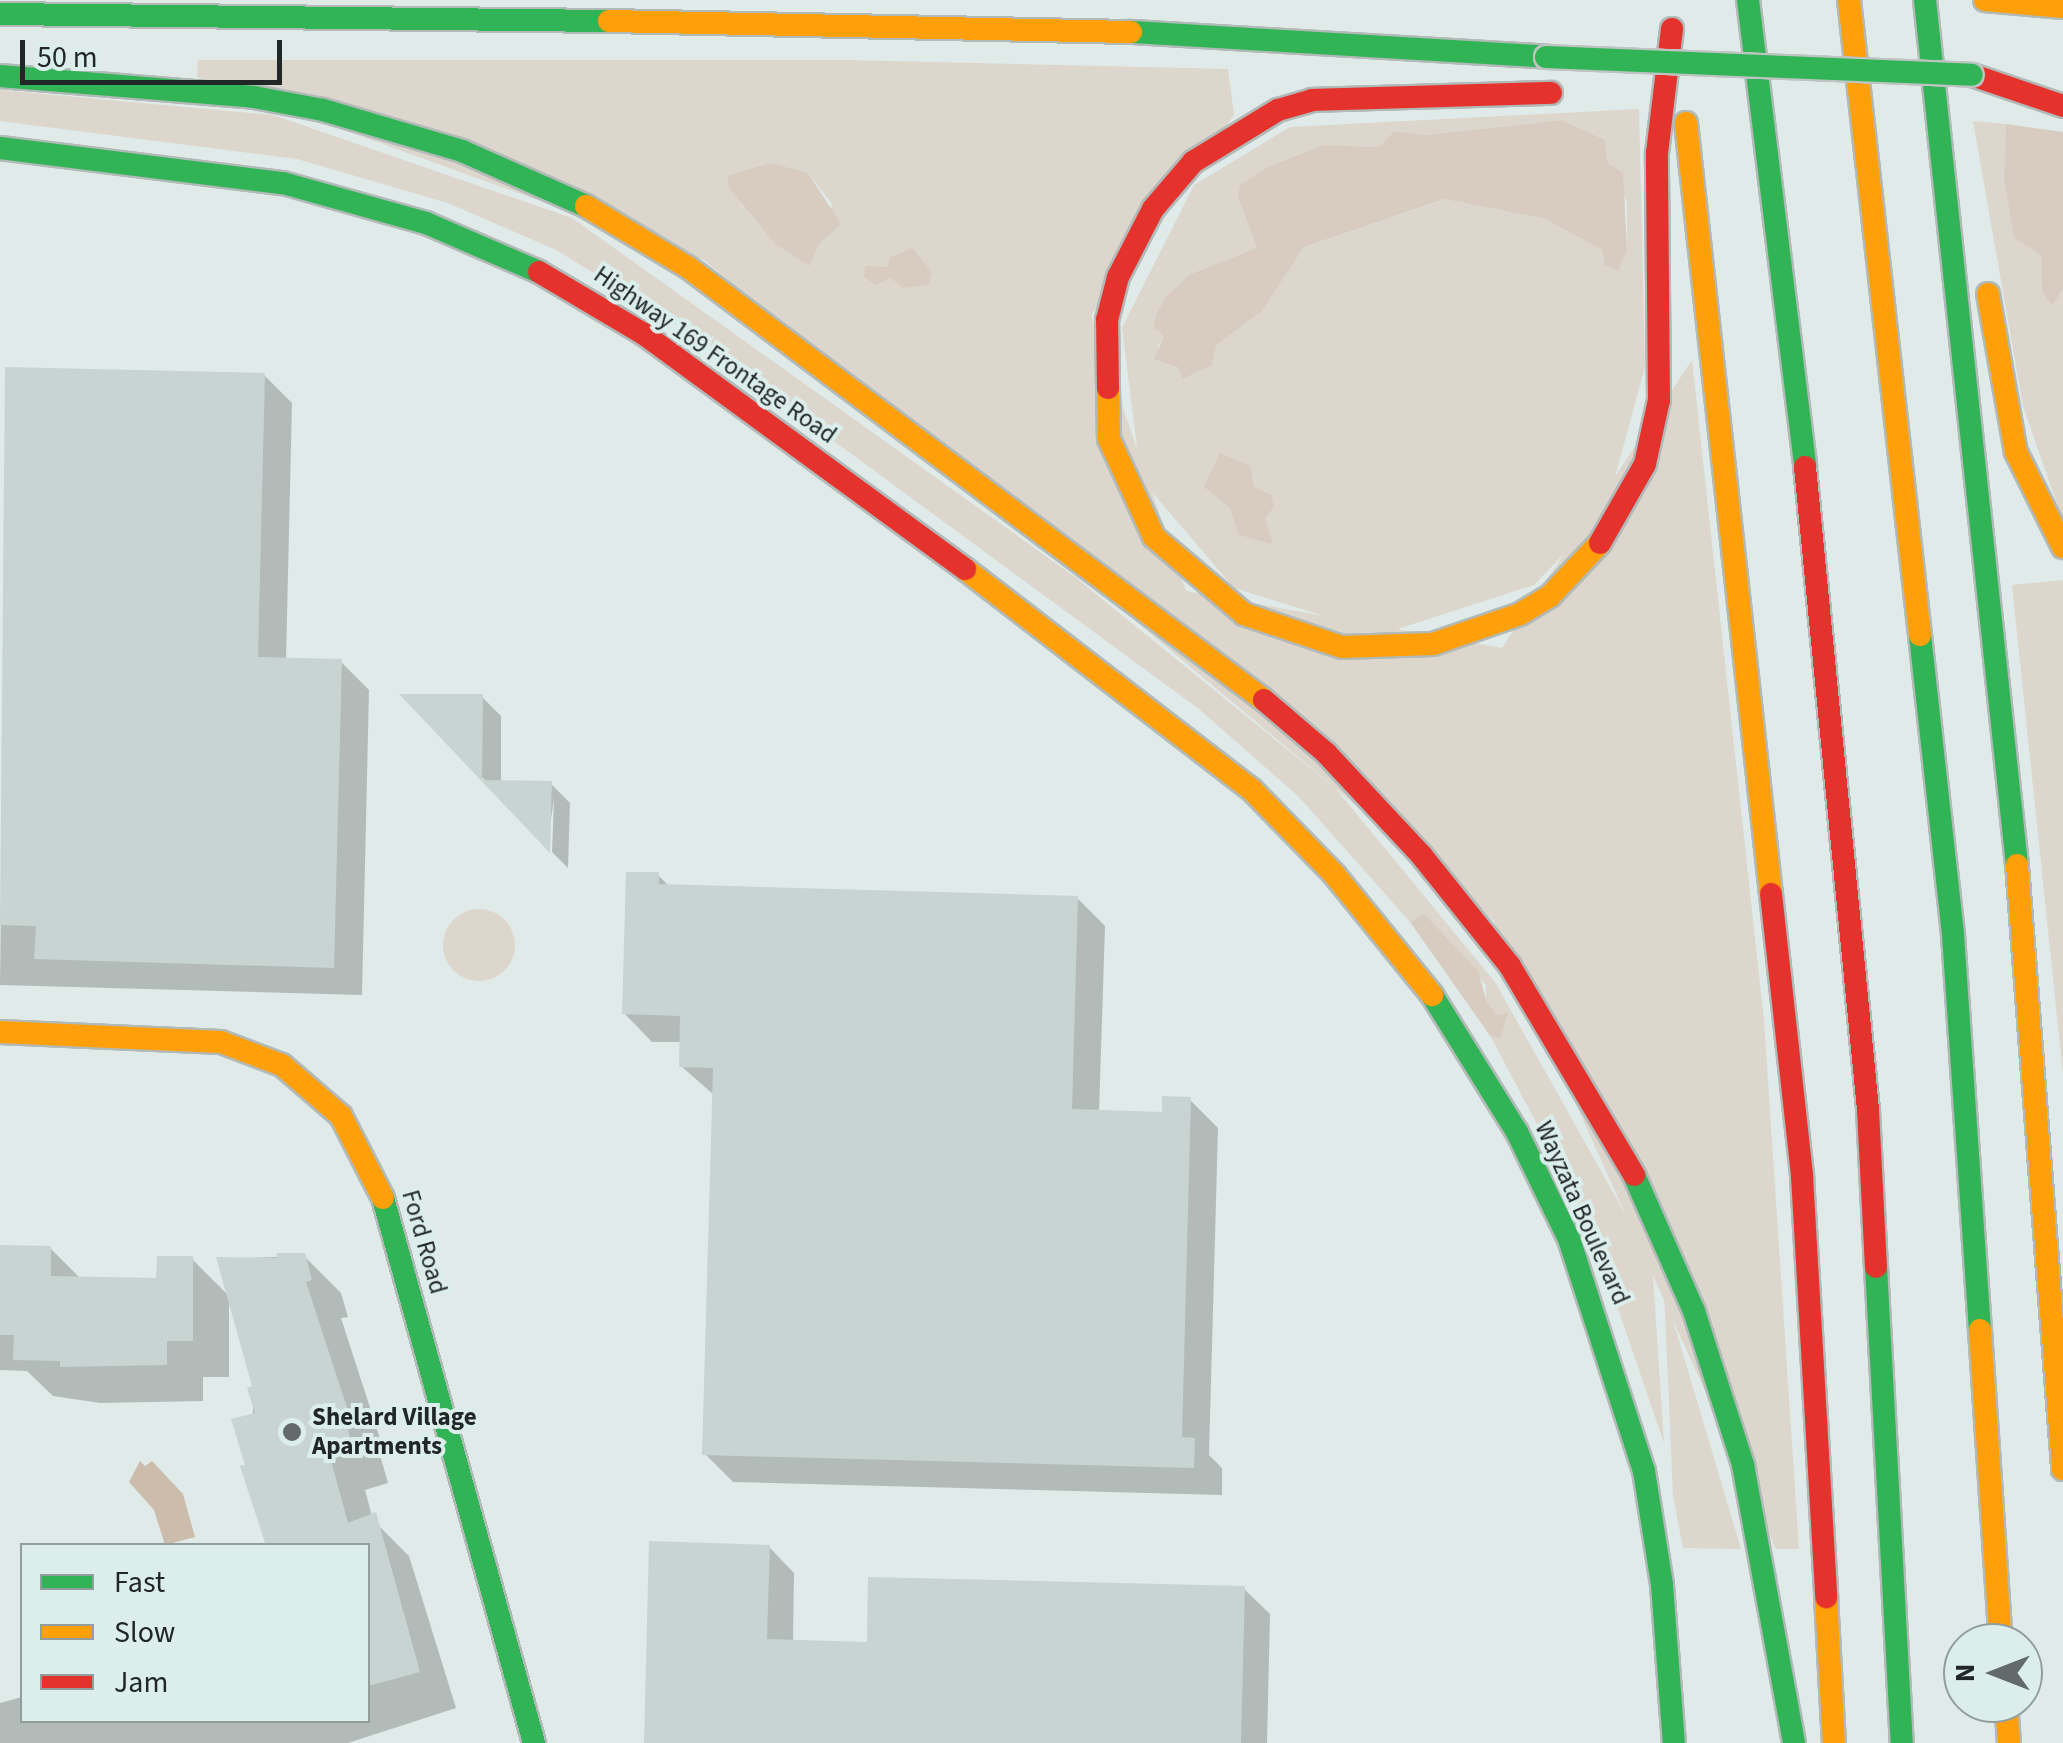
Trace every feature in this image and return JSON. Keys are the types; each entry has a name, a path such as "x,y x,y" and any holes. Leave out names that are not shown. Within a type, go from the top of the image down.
{"main road":[{"path":"1668,0 1721,398 1802,1176 1834,1743"},
{"path":"1748,0 1804,442 1868,1110 1902,1743"},
{"path":"1849,0 1952,935 2001,1623"},
{"path":"1984,0 2063,7"},
{"path":"1927,6 1933,120 2014,826 2063,1469"},
{"path":"0,14 929,26 1277,36 1673,66 2063,76"},
{"path":"1672,29 1656,153 1659,400 1645,464 1596,550 1550,596 1520,614 1434,644 1342,648 1244,614 1154,537 1109,438 1106,320 1118,277 1152,210 1193,162 1278,110 1312,100 1551,93 1593,86 1673,66"},
{"path":"1972,75 2063,106"},
{"path":"0,76 178,90 324,110 462,151 570,197 689,268 996,493 1220,661 1326,753 1422,856 1510,966 1637,1180 1694,1311 1743,1465 1794,1743"},
{"path":"1933,120 1974,219"},
{"name":"Highway 169 Frontage Road","path":"0,148 283,183 426,223 546,275 644,334 777,430 1131,691 1251,788"},
{"path":"1984,276 2016,452 2063,547"},
{"name":"Wayzata Boulevard","path":"1251,788 1334,874 1434,998 1517,1132 1568,1239 1644,1471 1662,1586 1674,1743"},
{"name":"Ford Road","path":"0,1032 221,1042 282,1065 342,1116 384,1201 534,1743"}],"shaded area":[{"path":"198,60 848,60 1228,69 1234,115 1091,315 1186,591 1502,648 1692,360 1764,1021 1799,1549 1776,1549 1493,920 704,260 197,77","holes":["808,173 832,204 827,237 818,245 774,243 739,201"]},
{"path":"0,90 273,115 572,218 1075,577 1336,789 1495,982 1652,1262 1664,1443 1588,1221 1491,1037 1501,1038 1507,1011 1498,1015 1486,1003 1486,985 1424,915 1410,922 1299,797 1199,709 658,312 556,250 448,203 297,159 0,121"},
{"path":"1639,109 1645,367 1606,510 1534,585 1382,634 1234,588 1141,479 1122,328 1194,185 1290,127","holes":["1562,120 1605,140 1608,163 1627,202 1627,250 1602,250 1545,219 1446,199 1304,247 1262,311 1215,345 1212,365 1199,367 1157,347 1234,259 1257,248 1238,197 1324,145 1379,147 1394,131 1425,135"]},
{"path":"1562,120 1605,140 1608,163 1623,173 1627,250 1618,271 1605,265 1602,250 1545,219 1445,199 1304,247 1262,311 1216,345 1212,365 1182,379 1178,367 1154,359 1164,336 1154,327 1156,314 1167,296 1189,275 1257,248 1238,197 1240,185 1266,168 1324,145 1379,147 1394,131 1425,135"},
{"path":"1973,121 2006,124 2004,178 2041,256 2042,292 2052,304 2063,289 2063,521 2023,406"},
{"path":"2006,124 2063,132 2063,289 2052,305 2042,292 2041,256 2014,237 2004,178"},
{"path":"770,163 808,173 841,224 818,245 809,266 774,243 729,188 728,176"},
{"path":"912,248 932,272 929,284 903,288 891,278 876,285 864,277 865,266 888,267 890,258"},
{"path":"1220,453 1250,466 1254,487 1271,495 1274,507 1265,518 1273,544 1239,535 1230,508 1204,487"},
{"path":"2063,580 2063,1074 2012,585"},
{"path":"479,909 505,919 515,945 505,971 479,981 453,971 443,945 453,919"},
{"path":"1424,914 1478,971 1487,1003 1498,1015 1508,1011 1501,1038 1491,1037 1410,922"},
{"path":"1664,1290 1741,1549 1683,1548 1673,1495"},
{"path":"140,1461 145,1466 152,1461 183,1494 195,1537 164,1543 154,1510 129,1482"}],"building":[{"path":"5,367 265,373 258,657 342,659 334,968 34,959 36,926 0,925"},
{"path":"399,694 483,694 482,780 552,781 550,853"},
{"path":"626,872 659,872 659,884 1078,896 1072,1109 1162,1112 1162,1096 1191,1097 1182,1437 1195,1438 1194,1468 702,1455 713,1068 679,1067 680,1016 622,1014"},
{"path":"0,1245 51,1246 51,1276 156,1278 157,1256 193,1256 193,1341 167,1341 167,1365 60,1367 60,1361 13,1360 14,1335 0,1335"},
{"path":"277,1253 305,1253 312,1280 306,1282 350,1417 344,1418 353,1446 329,1453 348,1523 376,1512 420,1672 370,1685 370,1543 265,1543 240,1466 245,1465 231,1419 255,1413 247,1388 252,1386 216,1257 276,1258"},
{"path":"649,1541 770,1545 767,1639 867,1642 868,1577 1245,1586 1241,1743 644,1743"}],"traffic: fast":[{"path":"1748,0 1805,467"},
{"path":"1925,0 2017,865"},
{"path":"0,14 609,21"},
{"path":"1131,32 1546,57"},
{"path":"1546,57 1972,75"},
{"path":"0,76 254,97 323,110 462,151 586,206"},
{"path":"0,148 283,183 426,223 539,272"},
{"path":"1920,635 1953,935 1980,1330"},
{"path":"1432,995 1517,1132 1569,1239 1644,1471 1662,1585 1674,1743"},
{"path":"1634,1175 1694,1311 1743,1465 1794,1743"},
{"path":"383,1198 534,1743"},
{"path":"1876,1267 1902,1743"}],"traffic: slow":[{"path":"1849,0 1920,635"},
{"path":"1985,0 2063,7"},
{"path":"609,21 1131,32"},
{"path":"1686,123 1771,894"},
{"path":"586,206 689,268 1264,700"},
{"path":"1988,294 2016,452 2063,547"},
{"path":"1108,388 1109,439 1154,537 1244,614 1342,647 1433,644 1520,614 1550,596 1600,543"},
{"path":"965,569 1251,789 1334,874 1432,995"},
{"path":"2017,865 2063,1469"},
{"path":"0,1032 221,1042 282,1065 341,1116 383,1198"},
{"path":"1980,1330 2000,1623"},
{"path":"1826,1597 1834,1743"},
{"path":"2008,1723 2009,1743"}],"traffic: jam":[{"path":"1600,543 1645,464 1659,400 1657,153 1672,29"},
{"path":"1972,75 2063,106"},
{"path":"1108,388 1107,320 1118,277 1153,209 1193,162 1278,110 1312,100 1551,93"},
{"path":"539,272 644,334 965,569"},
{"path":"1805,467 1868,1110 1876,1267"},
{"path":"1264,700 1326,753 1422,856 1510,966 1634,1175"},
{"path":"1771,894 1802,1176 1826,1597"}],"place":[{"name":"Shelard Village Apartments","path":"292,1432"}]}
